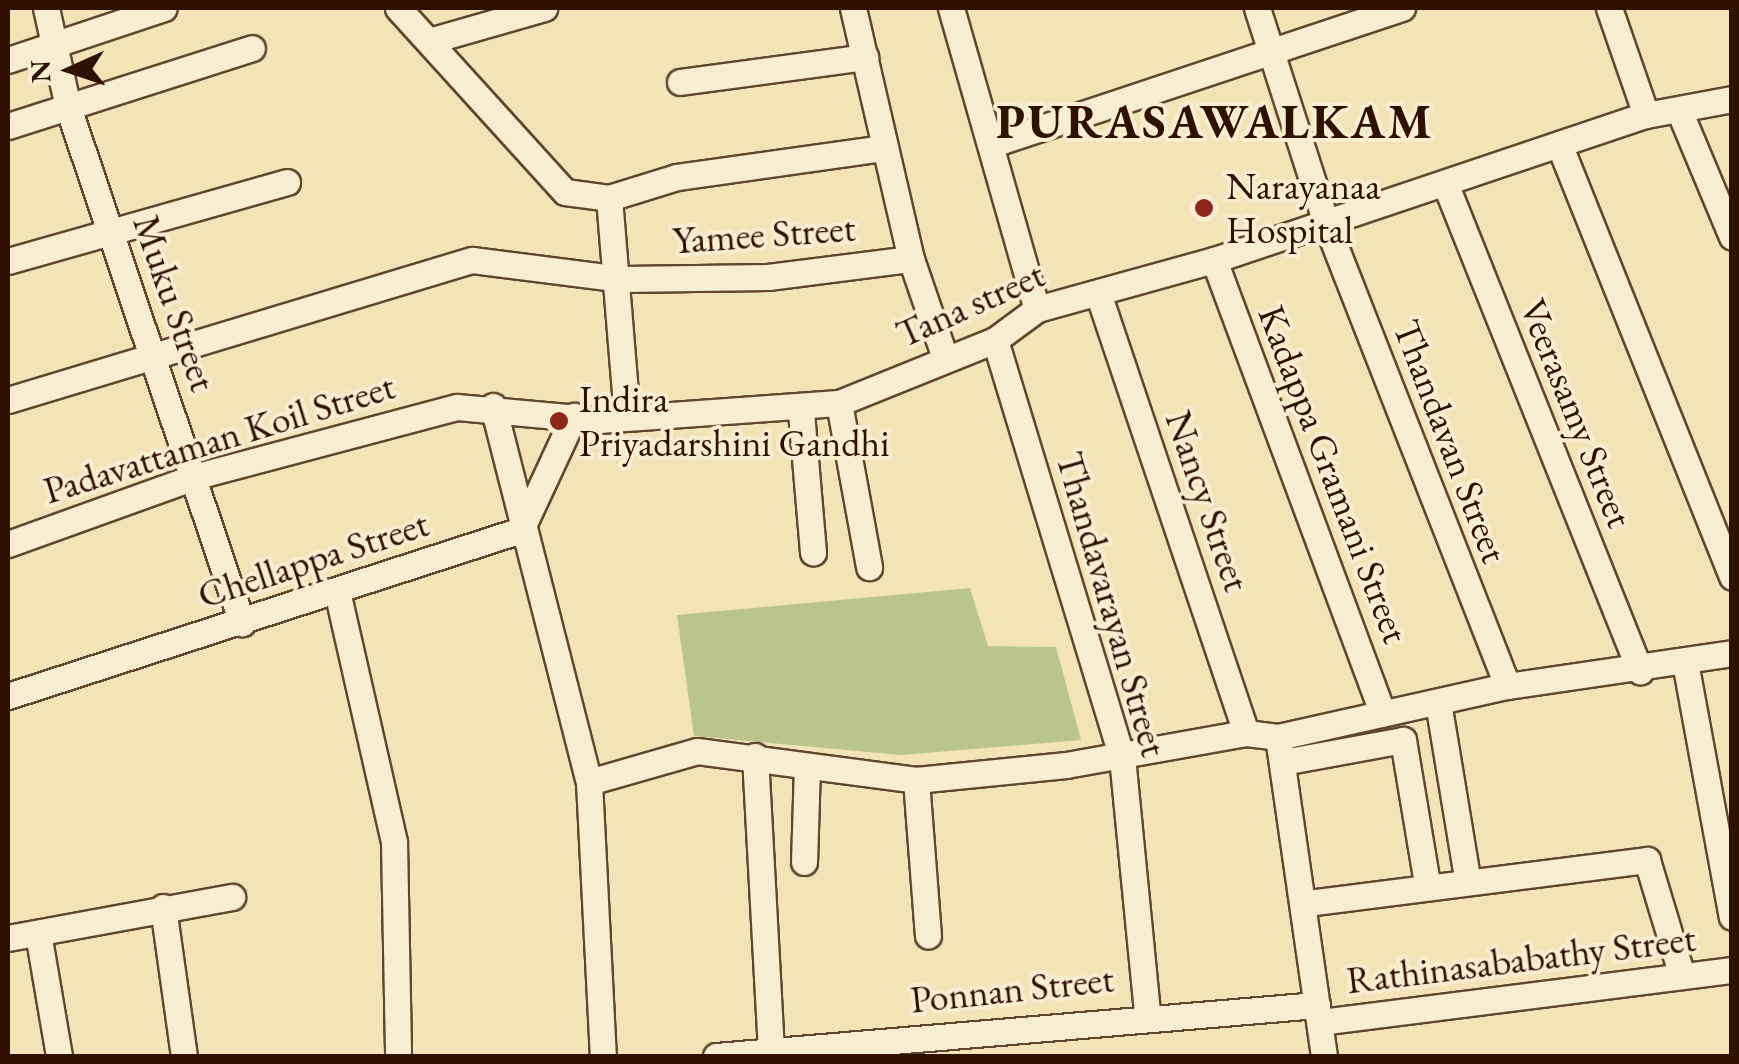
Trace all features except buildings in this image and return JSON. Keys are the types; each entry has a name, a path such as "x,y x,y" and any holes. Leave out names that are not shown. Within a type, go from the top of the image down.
{"street":[{"name":"Muku Street","path":"46,8 59,42 68,107 197,476 242,623"},
{"path":"8,60 164,8"},
{"path":"398,8 565,192 610,198 677,176 884,148"},
{"path":"428,41 544,8"},
{"path":"853,8 911,259 946,358"},
{"path":"951,8 996,143 1037,309"},
{"name":"Thandavan Street","path":"1257,8 1326,223 1507,686"},
{"path":"996,143 1402,8"},
{"path":"1609,8 1646,115"},
{"path":"8,126 252,48"},
{"path":"680,82 866,57"},
{"name":"Tana street","path":"574,416 801,412 839,403 995,340 1037,309 1214,260 1646,115 1681,114 1732,99"},
{"path":"1681,114 1732,237"},
{"path":"1559,144 1732,578"},
{"path":"8,261 109,228 287,182"},
{"name":"Veerasamy Street","path":"1445,183 1640,672"},
{"path":"610,198 623,280 627,416"},
{"name":"Yamee Street","path":"8,400 472,260 623,280 768,278 911,259"},
{"name":"Kadappa Gramani Street","path":"1214,260 1384,714"},
{"name":"Nancy Street","path":"1098,293 1246,733"},
{"name":"Thandavarayan Street","path":"995,340 1122,757 1146,1013"},
{"path":"839,403 870,568"},
{"path":"493,406 521,530 589,782 603,1056"},
{"name":"Padavattaman Koil Street","path":"8,544 197,476 340,432 493,406 574,416"},
{"path":"801,412 813,552"},
{"path":"521,530 574,416"},
{"name":"Chellappa Street","path":"8,696 521,530"},
{"path":"337,591 394,842 398,1056"},
{"path":"1280,749 1384,714 1507,686 1640,672 1732,652"},
{"path":"1686,662 1732,917"},
{"path":"1438,702 1467,878"},
{"path":"589,782 698,751 916,780 1122,757 1246,733 1280,749 1403,740 1427,884"},
{"path":"1280,749 1307,904 1324,1056"},
{"path":"755,756 771,1050"},
{"path":"804,862 807,768"},
{"path":"916,780 928,936"},
{"path":"1307,904 1467,878 1647,860 1682,976"},
{"path":"8,938 232,897"},
{"path":"163,908 184,1056"},
{"path":"38,932 60,1056"},
{"name":"Rathinasababathy Street","path":"1318,1014 1732,970"},
{"name":"Ponnan Street","path":"716,1056 1146,1013 1318,1014"}],"green space":[{"path":"970,588 988,646 1056,647 1081,740 901,755 694,736 677,615"}],"place":[{"name":"Narayanaa Hospital","path":"1204,208"},
{"name":"Indira Priyadarshini Gandhi","path":"559,421"}],"district":[{"name":"PURASAWALKAM","path":"1215,122"}]}
